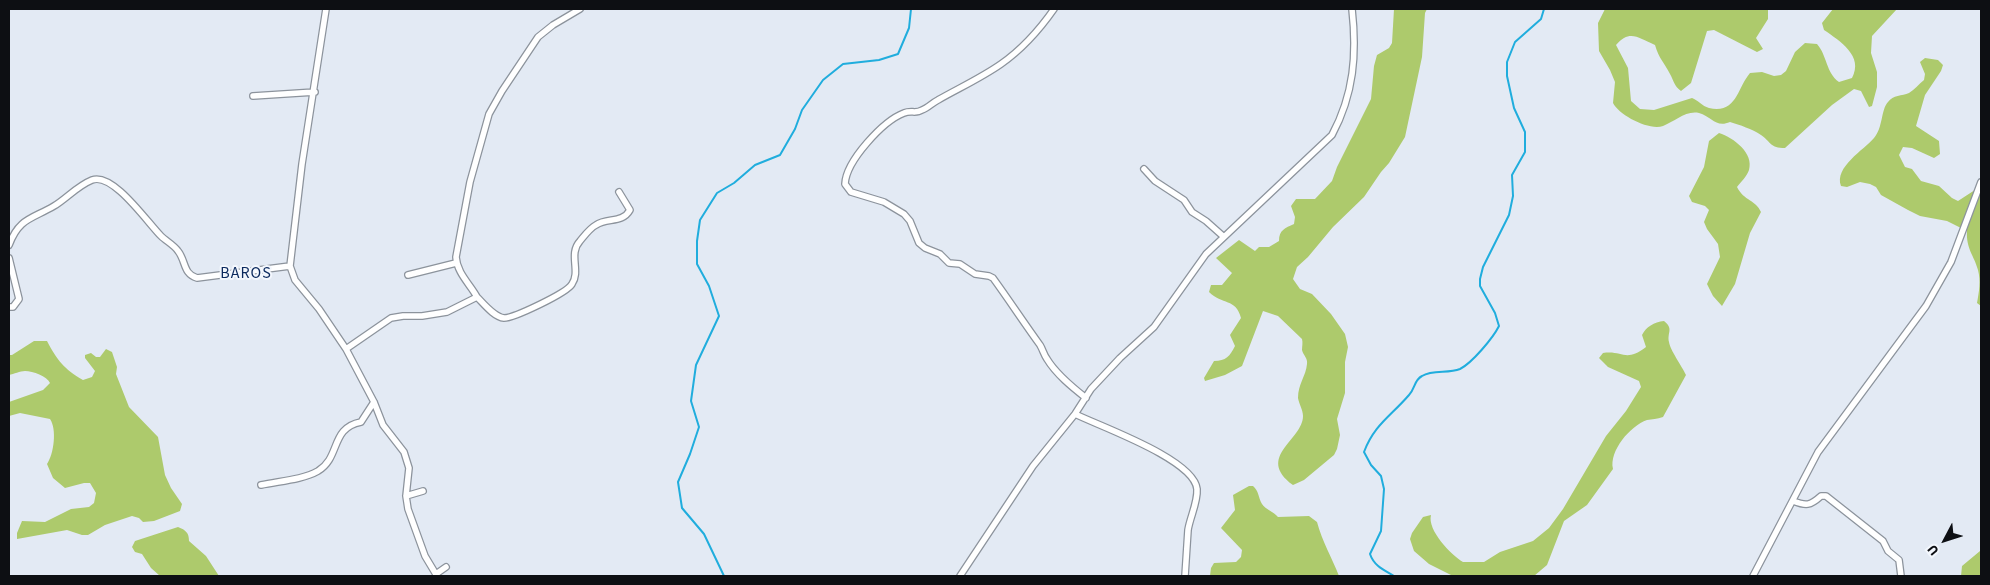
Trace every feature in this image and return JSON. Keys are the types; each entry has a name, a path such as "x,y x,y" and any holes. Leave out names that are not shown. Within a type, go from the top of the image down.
{"street":[{"path":"326,9 315,92 302,164 290,266 296,280 319,309 346,349 374,402 383,425 404,452 409,468 406,496 408,508 420,543 436,575 446,567"},
{"path":"580,9 538,36 489,114 470,182 456,263 477,297 497,316 505,318 523,313 568,288 574,279 574,252 578,242 596,225 626,216 630,210 619,192"},
{"path":"1054,9 1028,40 1002,64 937,100 923,110 916,113 902,114 884,127 856,156 846,172 845,184 851,192 884,202 904,214 910,221 919,243 925,248 940,254 949,263 960,264 972,272 993,278 1041,346 1048,361 1070,386 1086,398"},
{"path":"960,576 1033,466 1104,374 1154,327 1201,260 1332,135 1349,97 1354,65 1355,34 1352,9"},
{"path":"253,96 315,92"},
{"path":"1144,168 1155,181 1184,200 1192,212 1206,221 1224,237"},
{"path":"9,244 20,224 31,216 54,206 92,180 99,179 122,193 161,236 178,251 187,272 191,276 197,278 290,266"},
{"path":"1753,576 1818,452 1926,306 1951,262 1981,182"},
{"path":"9,258 19,299 13,307 9,307"},
{"path":"408,275 456,263"},
{"path":"346,349 391,318 447,312 477,297"},
{"path":"261,485 318,471 327,463 344,430 355,422 362,422 374,402"},
{"path":"1075,414 1139,442 1165,456 1193,479 1197,491 1188,532 1185,576"},
{"path":"406,496 423,491"},
{"path":"1793,501 1807,506 1820,496 1826,496 1884,541 1888,551 1900,560 1900,576"}],"green space":[{"path":"1394,9 1427,9 1425,13 1422,57 1405,137 1364,197 1333,227 1297,267 1293,279 1300,289 1312,294 1331,314 1345,334 1348,347 1345,362 1345,393 1337,419 1340,435 1337,449 1334,455 1304,480 1293,485 1283,475 1279,466 1279,457 1301,425 1303,416 1298,398 1307,362 1302,350 1302,339 1278,316 1263,311 1242,366 1225,375 1205,381 1204,378 1214,361 1225,359 1233,350 1235,346 1230,335 1241,318 1236,307 1209,292 1211,285 1222,285 1232,273 1216,258 1239,240 1255,251 1259,247 1269,247 1279,241 1281,232 1294,224 1295,217 1291,206 1296,199 1315,199 1332,181 1371,99 1377,55 1389,48 1392,43"},
{"path":"1605,9 1768,9 1768,19 1756,38 1763,49 1757,52 1714,30 1707,31 1691,83 1681,91 1675,85 1655,45 1634,36 1621,40 1616,45 1628,68 1631,101 1640,109 1654,110 1692,98 1709,108 1718,109 1725,107 1731,104 1750,73 1762,72 1774,76 1781,75 1786,71 1795,52 1805,43 1817,44 1823,53 1831,74 1839,82 1852,78 1855,70 1853,56 1843,44 1824,30 1822,23 1833,9 1897,9 1872,36 1871,53 1877,72 1877,87 1872,106 1869,107 1861,91 1854,89 1832,105 1785,148 1780,148 1773,146 1761,135 1746,127 1730,122 1725,124 1717,123 1699,113 1689,113 1657,127 1635,121 1621,112 1613,103 1615,82 1599,51 1598,23"},
{"path":"1925,58 1938,60 1943,65 1925,95 1916,126 1939,141 1940,154 1934,158 1912,148 1903,147 1899,155 1905,167 1912,169 1921,181 1939,186 1958,201 1981,186 1981,306 1977,303 1979,274 1969,247 1967,231 1947,221 1920,216 1881,195 1876,187 1870,184 1860,182 1847,187 1841,186 1840,179 1846,166 1877,134 1884,109 1888,102 1895,97 1909,93 1924,80 1925,74 1920,62"},
{"path":"1719,133 1731,138 1746,152 1750,164 1749,170 1737,187 1761,212 1750,233 1735,284 1722,306 1713,296 1707,284 1720,257 1718,244 1704,222 1709,210 1705,206 1692,202 1689,196 1704,167 1709,141"},
{"path":"1664,321 1669,326 1670,345 1686,375 1663,417 1640,423 1622,440 1614,455 1613,469 1587,505 1564,521 1547,565 1534,576 1453,576 1429,564 1414,551 1410,539 1412,533 1423,517 1431,515 1436,535 1452,554 1463,562 1484,562 1500,552 1533,541 1549,528 1563,509 1606,436 1626,411 1641,387 1639,381 1608,367 1599,358 1603,353 1628,355 1639,352 1646,347 1642,335 1648,327"},
{"path":"34,341 47,341 54,354 62,363 83,380 92,377 95,371 85,358 85,355 91,353 96,357 100,357 106,349 112,352 117,367 116,374 129,407 158,437 165,475 182,504 180,511 154,521 143,522 139,518 132,516 105,525 88,535 67,530 17,539 17,533 22,521 45,522 71,509 89,507 94,503 96,493 90,483 65,488 53,478 47,464 54,441 50,419 20,413 9,416 9,402 43,390 50,383 43,376 32,372 23,371 9,375 9,355"},
{"path":"1249,486 1255,488 1263,506 1278,517 1309,516 1317,522 1339,576 1210,576 1214,563 1236,562 1241,557 1242,550 1221,528 1235,510 1233,495"},
{"path":"1981,512 1981,576 1961,576 1962,566 1980,551"},
{"path":"178,527 187,532 189,541 206,556 219,576 160,576 151,568 142,554 135,552 132,547 135,541"}],"waterway":[{"path":"724,576 704,534 682,508 678,482 699,427 691,401 696,365 719,316 709,286 697,264 697,241 700,220 717,193 734,183 755,165 780,155 795,129 802,110 823,80 843,64 879,60 898,54 909,28 911,9"},
{"path":"1394,576 1377,565 1370,554 1381,531 1384,489 1381,476 1371,465 1364,452 1378,428 1409,395 1419,378 1426,374 1460,369 1465,366 1482,350 1499,326 1495,313 1480,286 1480,279 1483,267 1509,215 1513,196 1512,175 1525,152 1525,132 1514,108 1507,76 1507,62 1515,42 1541,19 1544,9"}],"district":[{"name":"BAROS","path":"246,274"}]}
